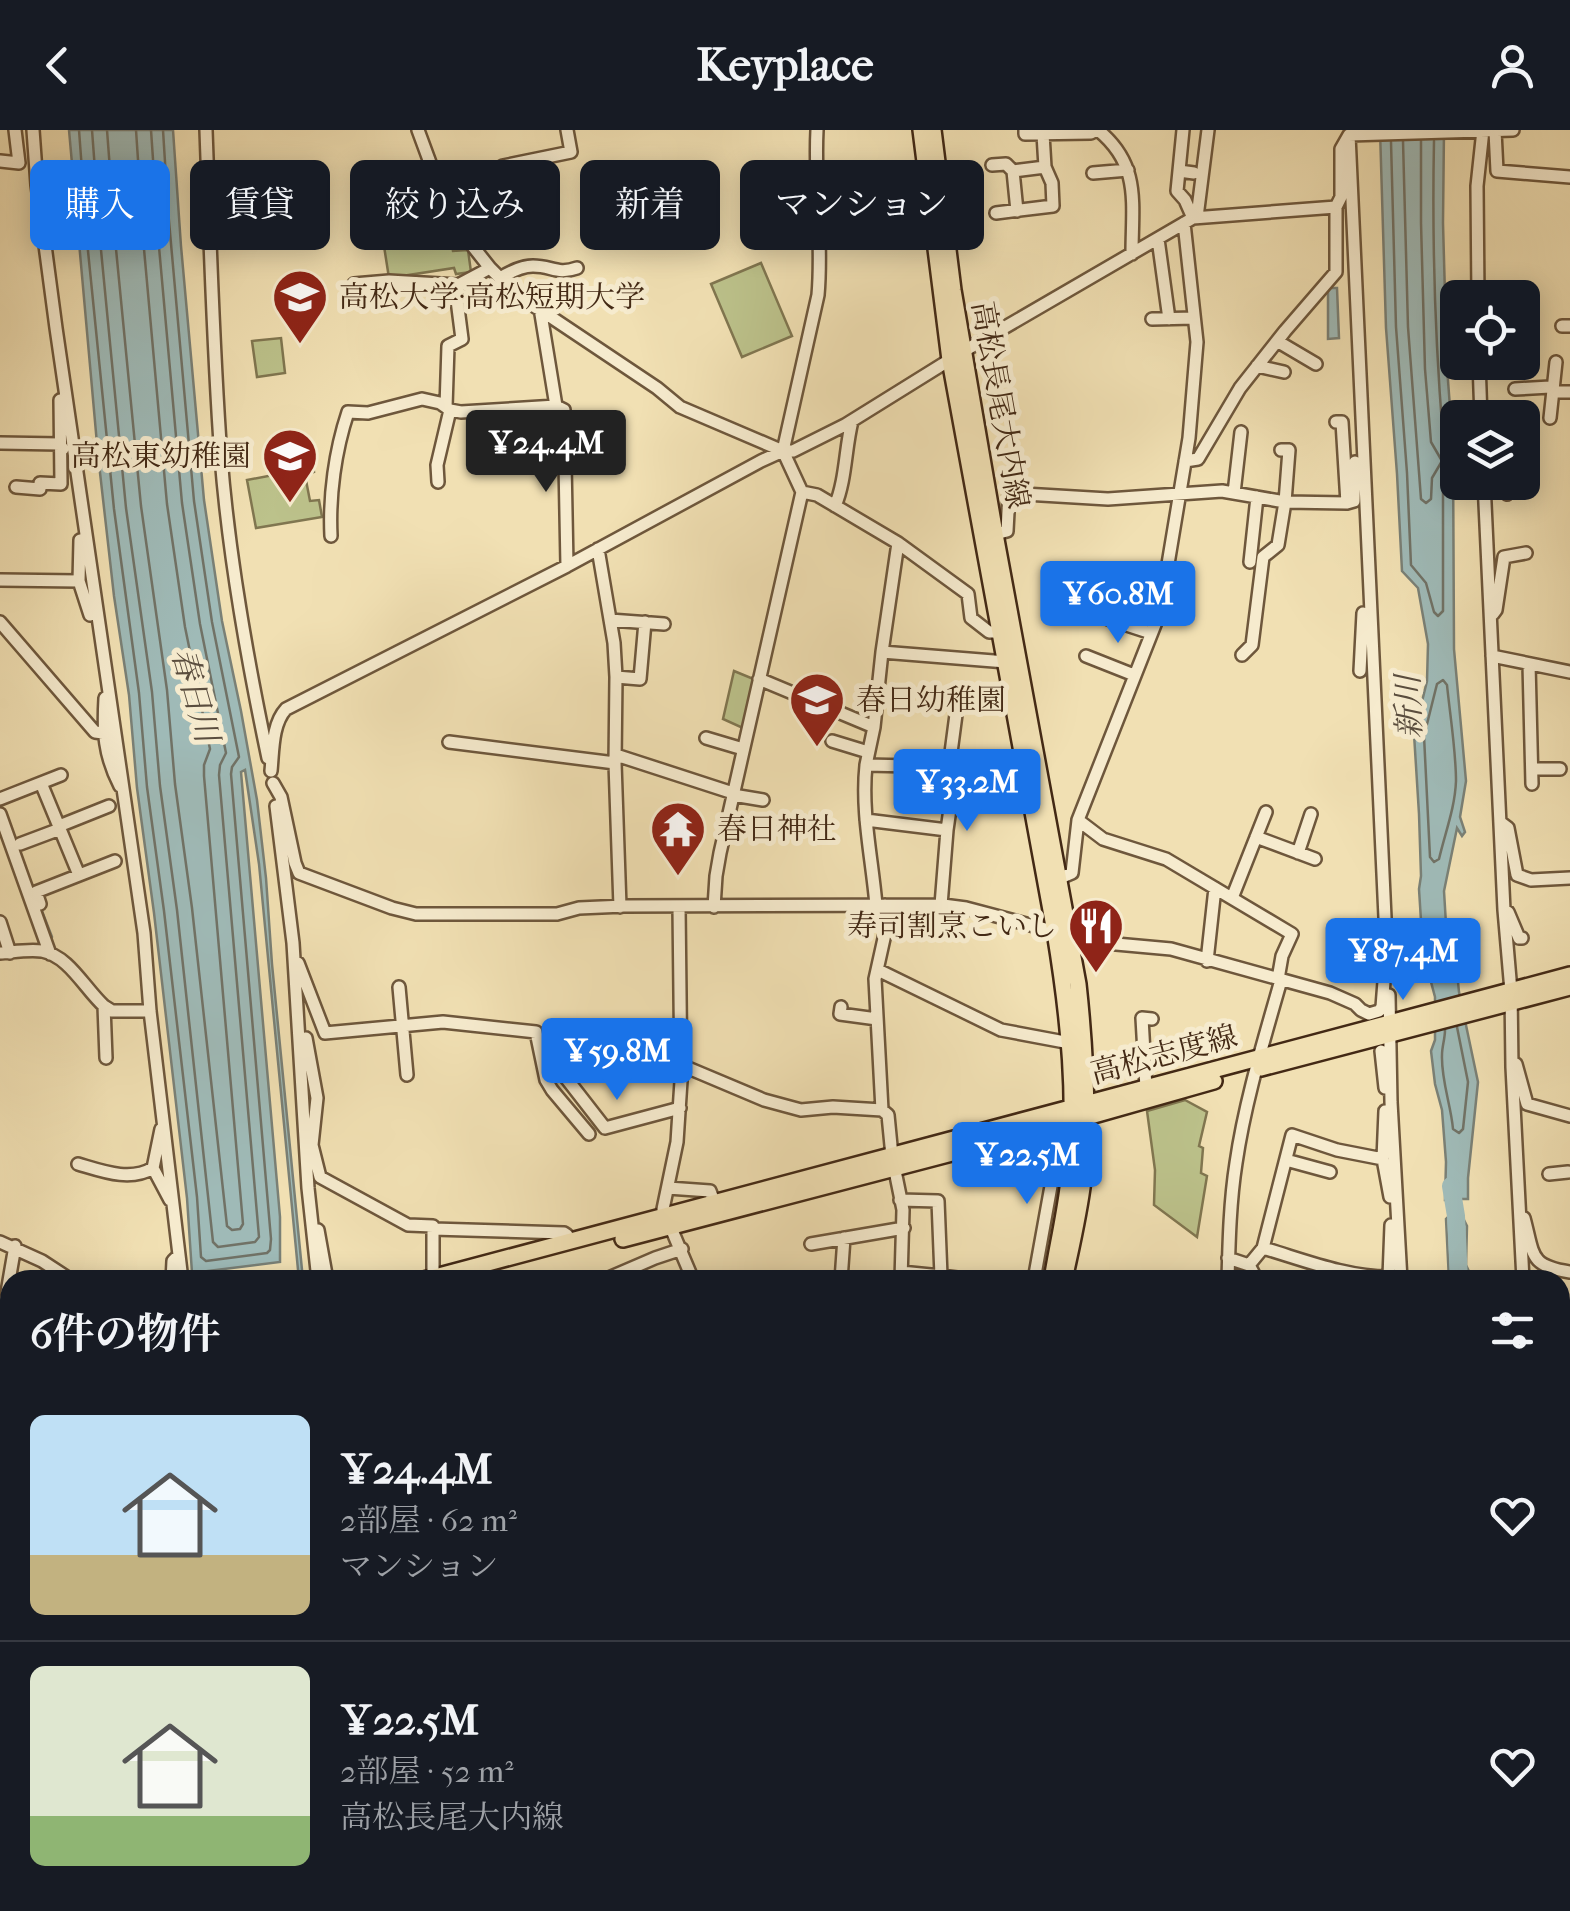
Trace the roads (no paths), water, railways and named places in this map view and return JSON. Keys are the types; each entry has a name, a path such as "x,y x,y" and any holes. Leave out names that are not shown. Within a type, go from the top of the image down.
{"main road":[{"name":"高松長尾大内線","path":"921,130 1000,632 1082,1022 1082,1180 1066,1270"},
{"name":"高松長尾大内線","path":"933,130 957,356 988,496 1058,879 1079,1113 1054,1270"},
{"name":"高松志度線","path":"1507,998 1570,975"},
{"name":"高松志度線","path":"499,1270 1257,1064 1388,1023 1570,987"},
{"name":"高松志度線","path":"1079,1113 1146,1088 1257,1064"},
{"name":"高松志度線","path":"463,1270 893,1162"}],"street":[{"path":"0,161 19,163 14,130"},
{"path":"33,130 59,369 144,933 181,1270"},
{"path":"206,130 224,492 250,674 272,777 294,949 317,1270"},
{"path":"418,130 429,160"},
{"path":"532,160 571,152 566,130"},
{"path":"714,907 716,876 733,794 802,492 783,450 818,295 816,130"},
{"path":"1025,130 1025,134 1042,134 1097,130 1114,144 1128,170 1132,192 1132,254"},
{"path":"1183,130 1177,191 1185,200 1191,220"},
{"path":"1058,879 1072,872 1078,820 1160,612 1189,438 1197,342 1191,220 1208,130"},
{"path":"1350,133 1514,130"},
{"path":"1487,131 1497,171 1570,178"},
{"path":"1478,280 1477,186 1487,131"},
{"path":"1185,462 1198,459 1257,366 1336,272 1341,149 1350,133"},
{"path":"1350,133 1389,1102 1400,1270"},
{"path":"996,213 1053,206 1042,134"},
{"path":"992,165 1006,164 1013,171 1016,211"},
{"path":"1013,171 1045,167"},
{"path":"1093,173 1128,170"},
{"path":"1179,171 1194,173"},
{"path":"476,250 515,293 680,407 793,451 852,421 1191,220 1336,207"},
{"path":"1158,239 1168,319"},
{"path":"500,278 512,270 534,266 563,272 576,268"},
{"path":"354,284 458,284 490,268"},
{"path":"438,482 437,465 448,408 448,346 462,339 458,284"},
{"path":"540,308 556,406"},
{"path":"1152,320 1194,318"},
{"path":"1277,341 1316,364"},
{"path":"1550,418 1556,362"},
{"path":"1257,366 1284,372"},
{"path":"16,487 40,489 40,483 61,484 59,369"},
{"path":"1515,389 1570,392"},
{"path":"331,536 338,440 348,412 368,413 422,399 462,412 556,406 564,410 568,566"},
{"path":"835,506 841,492 852,421"},
{"path":"1336,422 1342,422 1348,504"},
{"path":"988,496 1010,492 1108,499 1234,493 1285,502 1348,504 1356,493 1355,426 1361,422"},
{"path":"1234,493 1234,454 1241,432"},
{"path":"0,443 60,444"},
{"path":"60,444 81,505 79,581 99,635"},
{"path":"783,450 281,713 276,726 272,777 281,797 300,873 392,908 434,915 557,914 579,908 620,906 966,908 1121,946 1171,949 1330,993 1388,1023"},
{"path":"1242,655 1252,644 1264,556 1278,546 1289,450 1281,450"},
{"path":"802,492 817,496 898,544 968,594 971,618 989,632 1000,632"},
{"path":"995,534 1007,531 1010,492"},
{"path":"1250,562 1256,496"},
{"path":"1485,500 1522,1270"},
{"path":"882,1110 874,979 884,934 863,788 898,544"},
{"path":"598,550 616,677 620,906"},
{"path":"1490,617 1496,610 1504,557 1526,553"},
{"path":"0,580 79,581"},
{"path":"1360,671 1363,607 1369,595"},
{"path":"1108,619 1151,634"},
{"path":"610,620 664,624"},
{"path":"0,622 95,732 103,733"},
{"path":"616,677 640,679 645,622"},
{"path":"882,652 1006,662"},
{"path":"1086,656 1134,675"},
{"path":"1492,656 1570,672"},
{"path":"1529,664 1532,784"},
{"path":"106,678 103,733 110,764 124,789"},
{"path":"759,679 874,727"},
{"path":"942,905 957,707"},
{"path":"706,738 743,749"},
{"path":"832,741 867,758 911,766 938,759 1025,764"},
{"path":"448,742 616,759 763,800"},
{"path":"1532,770 1560,769"},
{"path":"0,799 61,775"},
{"path":"41,782 79,875"},
{"path":"20,844 109,806"},
{"path":"1232,898 1266,812"},
{"path":"0,814 50,954"},
{"path":"1298,853 1311,814"},
{"path":"866,820 946,830"},
{"path":"1078,820 1103,839 1166,859 1292,934 1282,956 1280,980 1235,1166 1228,1270"},
{"path":"1500,822 1508,828 1517,875 1531,880 1570,878"},
{"path":"1256,837 1315,859"},
{"path":"39,924 40,902 36,892 115,861"},
{"path":"1207,961 1215,888"},
{"path":"679,906 680,1108 678,1142 662,1209 690,1270"},
{"path":"1504,910 1522,938"},
{"path":"0,922 5,953 41,950 60,959 112,1011 150,1011"},
{"path":"294,949 325,1032 443,1022 536,1032 546,1080 590,1134"},
{"path":"878,970 1001,1030 1070,1043"},
{"path":"399,987 407,1075"},
{"path":"104,1006 106,1058"},
{"path":"841,1008 840,1014 877,1019"},
{"path":"1146,1088 1142,1018 1152,1019"},
{"path":"1381,1051 1389,1102 1384,1159 1392,1205 1389,1270"},
{"path":"1512,1056 1527,1104 1570,1116"},
{"path":"681,1065 764,1100 800,1110 833,1107 882,1110 888,1115 904,1228 901,1270"},
{"path":"563,1074 605,1128 680,1108"},
{"path":"163,1120 153,1168 174,1205"},
{"path":"1249,1265 1264,1248 1292,1135 1337,1150 1384,1159"},
{"path":"1036,1270 1059,1142"},
{"path":"309,1146 324,1181 408,1225 564,1233 569,1242"},
{"path":"1286,1160 1330,1172"},
{"path":"78,1164 112,1174 143,1174 153,1168"},
{"path":"1549,1174 1569,1168"},
{"path":"668,1188 710,1192 714,1204"},
{"path":"900,1200 938,1201 942,1270"},
{"path":"1519,1208 1534,1257 1540,1265 1557,1270"},
{"path":"312,1223 320,1232 326,1270"},
{"path":"812,1244 904,1228"},
{"path":"431,1270 433,1229"},
{"path":"512,1232 514,1256"},
{"path":"842,1270 844,1238"},
{"path":"0,1242 56,1270"},
{"path":"12,1270 14,1246"},
{"path":"1264,1248 1338,1270"},
{"path":"629,1270 682,1249"},
{"path":"173,1270 173,1261 180,1256"},
{"path":"1228,1258 1249,1265 1252,1270"}],"water":[{"name":"春日川","path":"69,130 173,130 204,500 222,621 257,800 302,1270 298,1270 259,864 245,770 241,772 280,1217 280,1262 192,1270 187,1198 129,695 114,596 80,250 170,250 170,160 72,160"},
{"path":"1380,130 1444,130 1440,380 1448,380 1449,400 1440,400 1440,500 1453,500 1454,649 1466,781 1460,817 1465,832 1462,836 1457,828 1444,891 1446,924 1455,951 1459,992 1478,1082 1468,1199 1459,1199 1458,1208 1451,1208 1451,1200 1445,1200 1442,1110 1431,1051 1435,1040 1435,997 1423,952 1419,889 1414,734 1427,681 1428,644 1418,588 1402,571 1386,328"},
{"path":"1328,288 1337,288 1339,338 1328,339"},
{"path":"1462,1216 1467,1226 1468,1270 1449,1270 1446,1219"}],"waterway":[{"path":"22,860 33,890"},
{"path":"40,906 52,937"},
{"name":"新川","path":"1451,1186 1459,1270"}],"place":[{"name":"高松大学·高松短期大学","path":"300,346"},
{"name":"高松東幼稚園","path":"290,505"},
{"name":"春日幼稚園","path":"817,749"},
{"name":"春日神社","path":"678,878"},
{"name":"寿司割烹こいし","path":"1096,975"}]}
